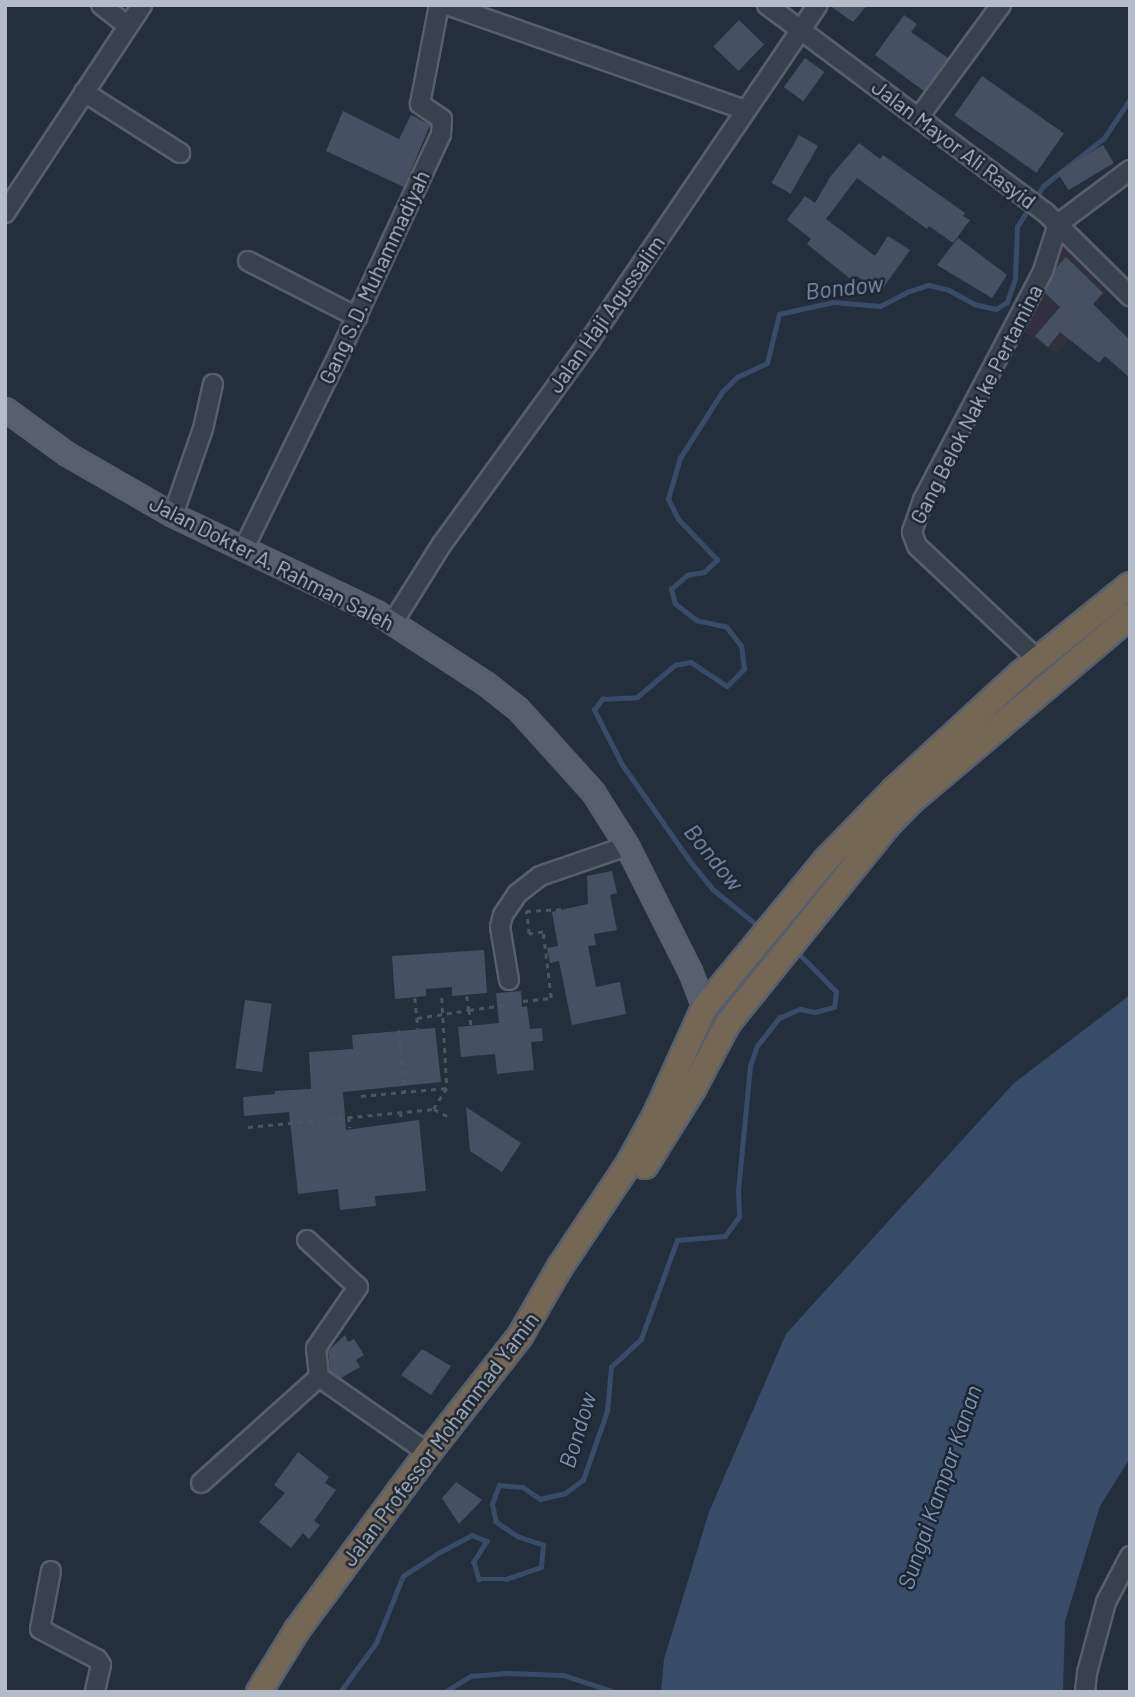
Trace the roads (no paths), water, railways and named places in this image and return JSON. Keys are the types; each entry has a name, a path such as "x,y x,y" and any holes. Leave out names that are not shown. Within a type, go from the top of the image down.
{"highway":[{"name":"Jalan Professor Mohammad Yamin","path":"273,1692 306,1637 525,1348 579,1270 686,1099 728,1023 764,976 910,802 1115,618 1130,585"},
{"name":"Jalan Professor Mohammad Yamin","path":"259,1692 297,1630 428,1453 520,1336 560,1267 628,1164 656,1114 704,1008 826,860 894,790 1037,659 1115,618"}],"main road":[{"name":"Jalan Dokter A. Rahman Saleh","path":"5,409 67,454 173,515 393,622 518,709 593,792 627,846 690,971 704,1008"},
{"path":"690,971 725,984"}],"street":[{"path":"101,5 128,26"},
{"path":"7,205 142,5"},
{"name":"Gang S.D. Muhammadiyah","path":"244,548 357,317 444,124 438,116 420,104 439,5"},
{"path":"447,5 746,110"},
{"name":"Jalan Mayor Ali Rasyid","path":"767,5 1045,212 1130,296"},
{"name":"Jalan Haji Agussalim","path":"393,622 442,544 590,340 818,5"},
{"path":"919,117 1001,5"},
{"path":"84,92 180,153"},
{"path":"1058,224 1130,170"},
{"name":"Gang Belok Nak ke Pertamina","path":"1037,659 917,546 912,532 923,500 1043,271 1058,224"},
{"path":"248,261 357,317"},
{"path":"173,515 203,429 213,384"},
{"path":"509,980 500,927 503,915 517,894 540,876 627,846"},
{"path":"307,1240 358,1287 316,1348 319,1377 428,1453"},
{"path":"201,1483 319,1377"},
{"path":"1085,1692 1087,1673 1106,1602 1130,1556"},
{"path":"51,1571 40,1629 97,1658 101,1665 95,1692"}],"water":[{"name":"Sungai Kampar Kanan","path":"1130,995 1130,1458 1100,1506 1065,1621 1063,1692 661,1692 664,1659 709,1512 786,1334 1014,1083"}],"waterway":[{"name":"Bondow","path":"1035,199 1043,186 1104,138 1130,99"},
{"name":"Bondow","path":"760,928 713,890 691,863 622,765 594,710 602,699 637,697 675,665 691,662 727,686 744,669 741,646 726,627 697,621 675,604 671,589 687,575 704,572 717,560 678,519 668,499 680,458 722,392 737,377 767,363 779,314 833,302 880,306 907,292 929,285 949,290 974,304 996,309 1007,302 1015,279 1017,227 1030,206"},
{"name":"Bondow","path":"340,1692 376,1643 403,1576 440,1552 472,1535 487,1541 474,1562 479,1579 506,1579 541,1567 543,1545 518,1537 496,1522 492,1504 499,1485 523,1487 540,1499 565,1493 583,1480 607,1411 611,1367 641,1339 677,1240 725,1236 739,1217 738,1191 750,1066 757,1046 779,1018 800,1009 815,1012 834,1007 836,992 797,952"},
{"name":"Bondow","path":"445,1692 471,1676 506,1673 563,1675 615,1692"}]}
